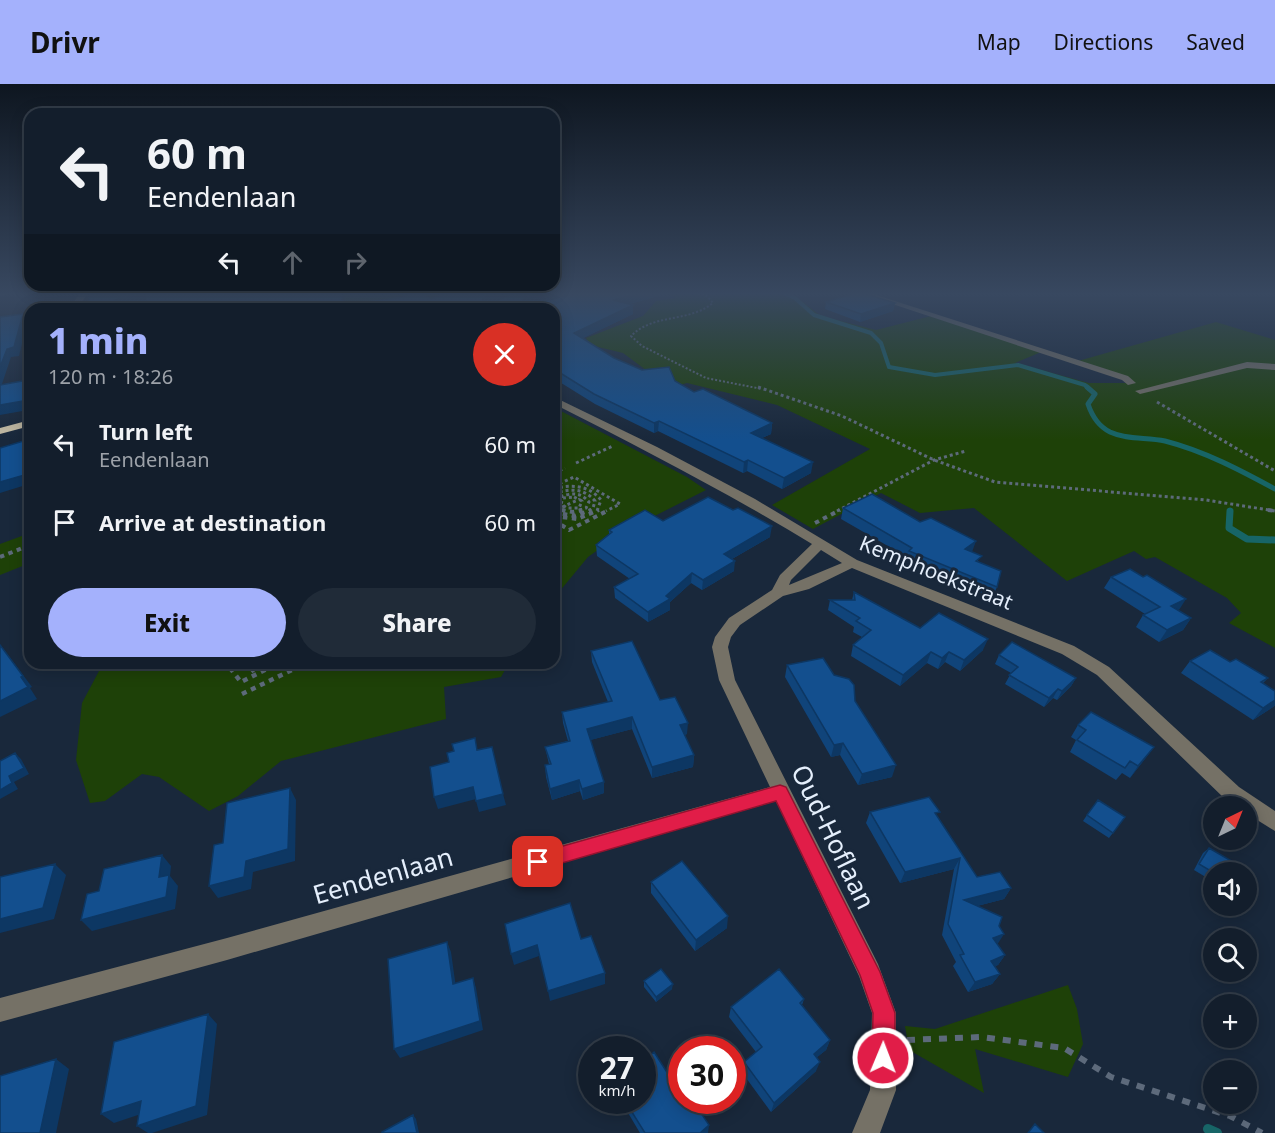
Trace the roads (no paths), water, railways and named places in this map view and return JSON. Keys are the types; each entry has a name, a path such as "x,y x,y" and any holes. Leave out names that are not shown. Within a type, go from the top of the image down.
{"main road":[{"path":"0,431 24,425"}],"street":[{"path":"1018,342 1098,367 1131,382"},
{"path":"1140,391 1247,365 1275,367"},
{"name":"Kemphoekstraat","path":"560,406 630,438 801,530 819,544 883,577 1068,650 1103,671 1232,793 1275,822"},
{"name":"Oud-Hoflaan","path":"778,593 785,578 819,544"},
{"name":"Oud-Hoflaan","path":"852,562 804,586 778,593 744,614 727,630 719,649 727,680 870,972 884,1013 883,1090 866,1133"},
{"name":"Eendenlaan","path":"0,1010 227,950 780,792"}],"waterway":[{"path":"880,342 889,367 935,375 1018,365 1087,387"},
{"path":"1087,387 1095,394 1088,404 1091,413 1106,430 1123,436 1165,441 1194,450 1275,489"},
{"path":"1230,511 1229,528 1247,539 1275,540"},
{"path":"1208,1129 1217,1133"}]}
